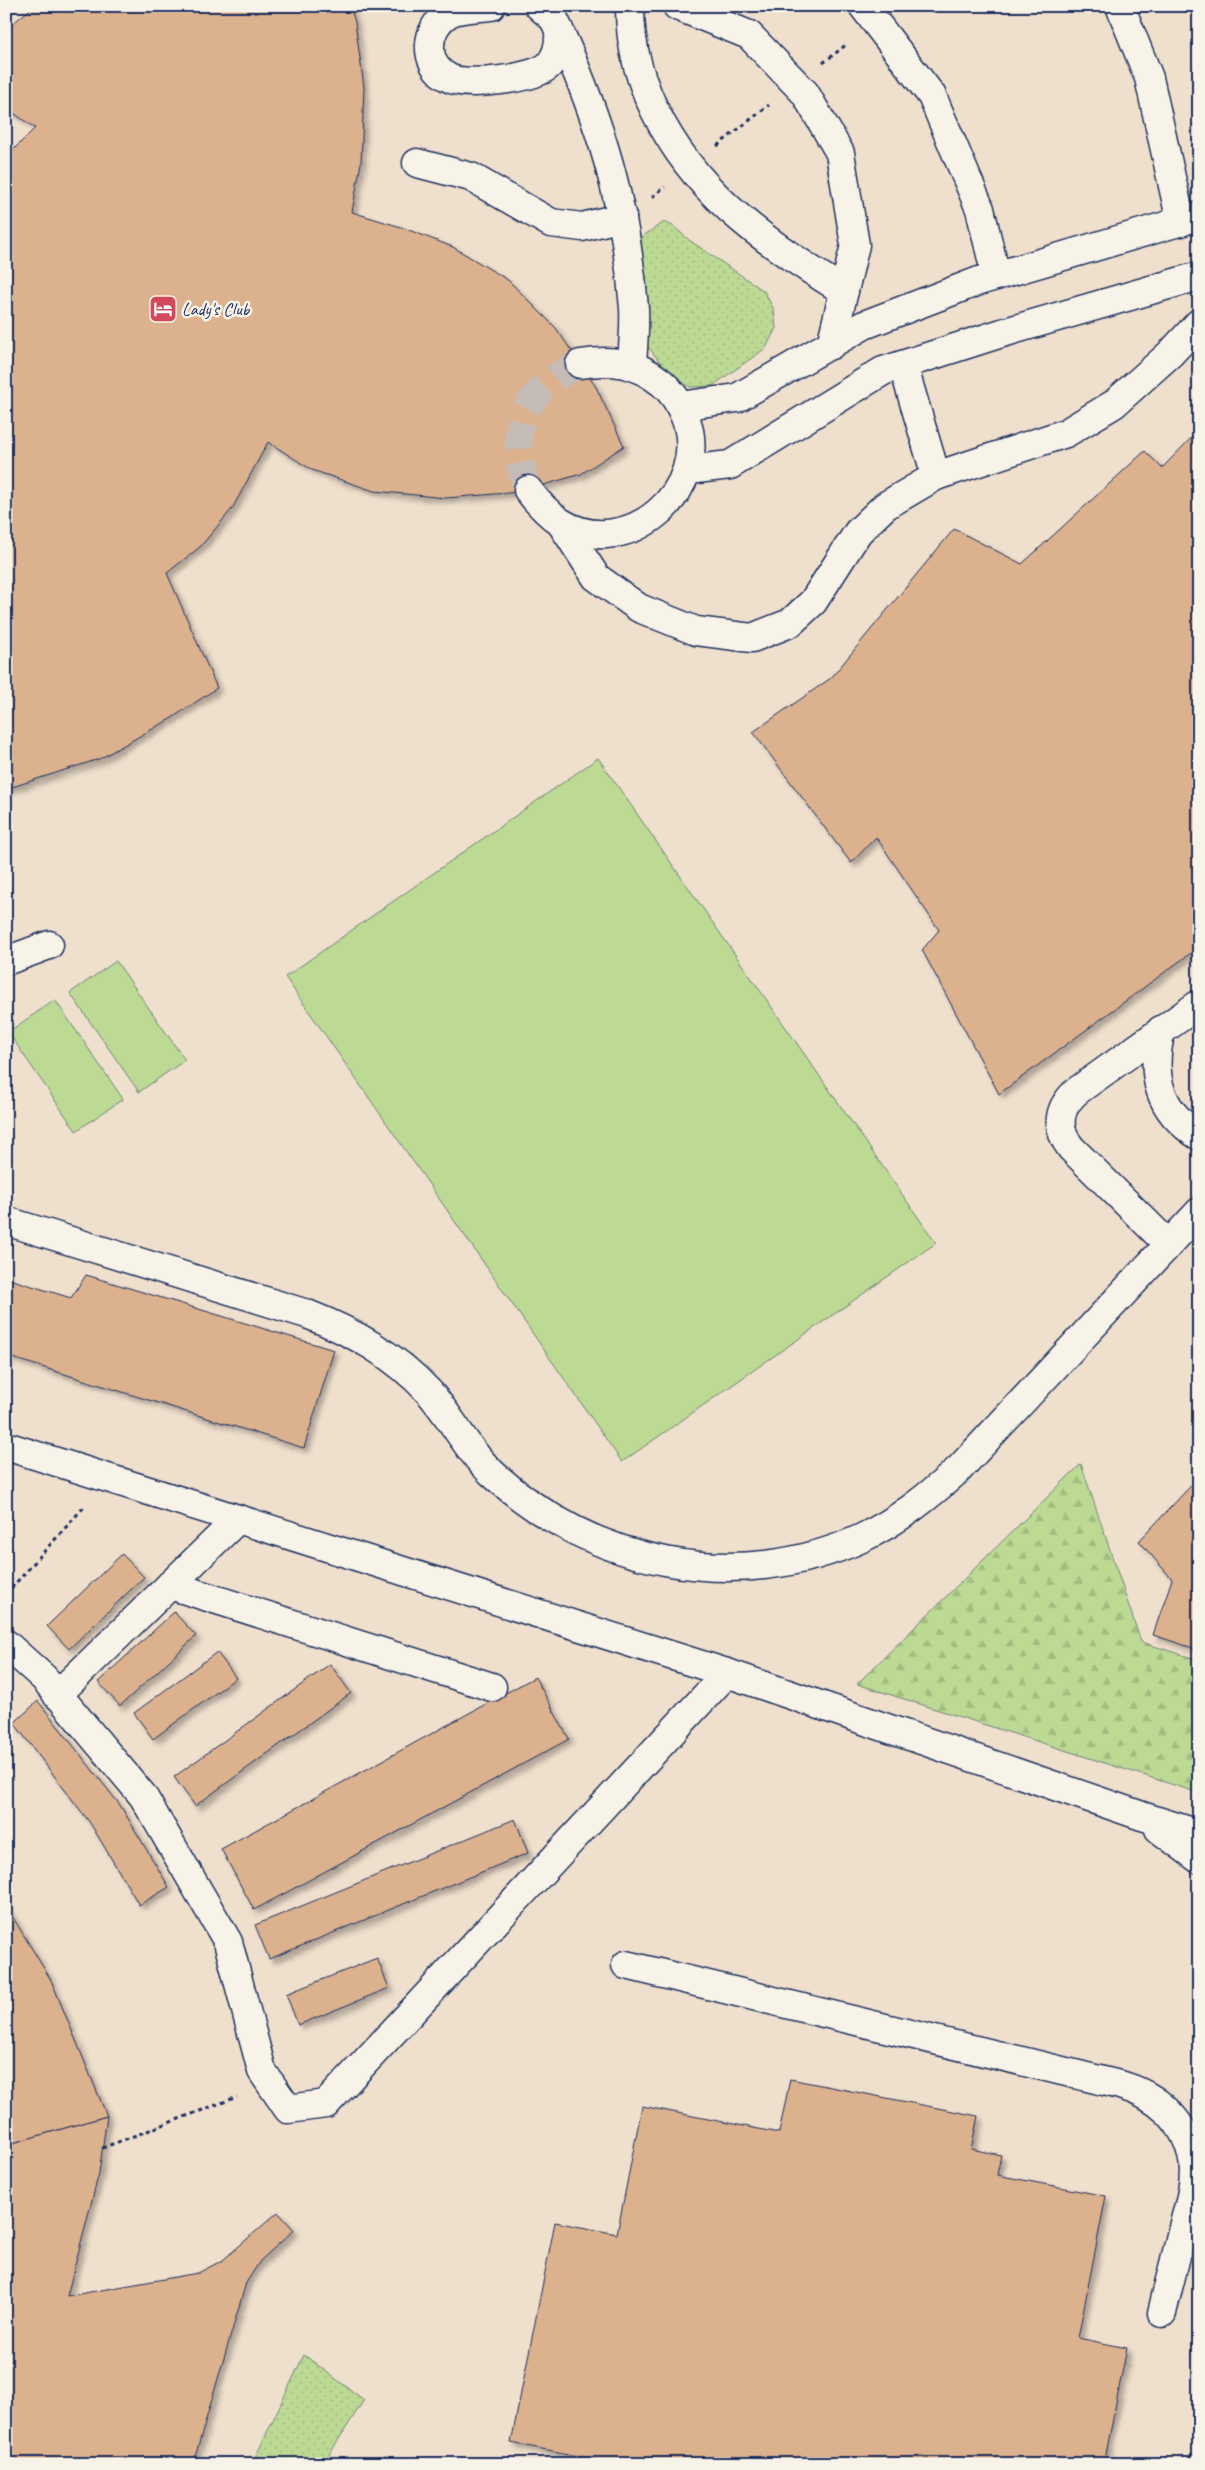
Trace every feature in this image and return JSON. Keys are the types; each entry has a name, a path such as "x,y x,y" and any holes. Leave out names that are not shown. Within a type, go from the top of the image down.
{"street":[{"path":"491,6 452,12 442,18 434,27 430,38 432,61 438,70 448,78 470,82 538,72 549,65 556,55 560,43 559,30"},
{"path":"540,6 554,19 559,30 594,112 609,159 622,217 634,310 632,365"},
{"path":"630,6 630,26 639,77 663,128 690,167 740,219 793,259 844,291"},
{"path":"677,6 749,35 805,93 840,153 855,245 831,345"},
{"path":"680,406 738,398 864,326 996,276 1190,219 1149,78 1120,6"},
{"path":"869,14 932,96 980,209 996,276"},
{"path":"417,163 470,177 551,223 582,227 622,217"},
{"path":"688,470 730,465 883,371 1002,333 1199,276"},
{"path":"561,523 596,577 639,608 696,631 752,638 790,623 813,602 858,532 885,506 936,476 1066,433 1114,404 1171,353 1199,323"},
{"path":"528,490 542,509 561,523 583,532 606,534 634,528 658,515 676,495 688,470 691,448 688,426 680,406 668,388 652,375 632,365 605,360 580,364"},
{"path":"902,365 936,476"},
{"path":"6,961 49,945"},
{"path":"1168,1244 1070,1148 1063,1137 1059,1124 1061,1111 1067,1100 1077,1091 1199,1004"},
{"path":"1161,1030 1156,1051 1156,1072 1161,1093 1171,1111 1186,1127 1199,1136"},
{"path":"6,1221 307,1314 341,1328 373,1345 403,1367 429,1393 465,1444 491,1473 522,1499 555,1521 590,1539 627,1553 666,1563 706,1567 746,1567 775,1563 824,1552 862,1538 921,1502 959,1469 1199,1212"},
{"path":"6,1446 728,1673 1199,1834"},
{"path":"57,1695 238,1519"},
{"path":"170,1585 492,1687"},
{"path":"6,1644 44,1678 143,1796 228,1942 262,2071 288,2109 326,2104 728,1673"},
{"path":"1142,1816 1199,1859"},
{"path":"626,1965 1138,2090 1168,2111 1193,2141 1191,2194 1162,2313"}],"path":[{"path":"622,217 690,167 796,84 869,14"},
{"path":"6,1594 110,1479"},
{"path":"102,2148 271,2084"}],"green space":[{"path":"664,222 673,226 689,240 764,291 774,310 776,328 766,348 712,386 690,387 672,376 647,346 639,245 643,236"},
{"path":"598,758 936,1243 622,1462 285,977"},
{"path":"116,961 185,1060 139,1092 70,993"},
{"path":"55,1000 123,1099 76,1131 8,1032"},
{"path":"1081,1464 1141,1642 1199,1660 1199,1793 857,1684"},
{"path":"304,2355 364,2400 323,2464 255,2464 253,2462"}],"building":[{"path":"34,6 350,6 355,22 364,87 361,163 352,212 401,227 453,247 508,280 556,328 596,387 624,446 581,474 520,492 446,498 374,491 312,470 268,442 232,509 200,547 167,573 217,688 172,718 99,759 6,789 6,157 35,128 6,108 6,29"},
{"path":"1199,430 1199,947 999,1094 922,950 939,930 876,837 851,863 753,732 831,678 954,529 1022,564 1145,451 1162,468"},
{"path":"86,1275 334,1350 304,1448 6,1356 6,1278 71,1298"},
{"path":"1199,1477 1199,1650 1153,1635 1172,1579 1139,1541"},
{"path":"122,1554 144,1577 69,1649 47,1626"},
{"path":"174,1612 196,1636 120,1706 98,1682"},
{"path":"217,1652 236,1678 153,1739 134,1713"},
{"path":"330,1664 351,1693 195,1806 174,1777"},
{"path":"535,1677 569,1739 254,1910 221,1849"},
{"path":"38,1701 120,1805 169,1887 139,1905 90,1823 14,1723"},
{"path":"515,1819 528,1853 269,1959 255,1925"},
{"path":"6,1906 51,1980 107,2116 6,2145"},
{"path":"377,1958 389,1988 298,2025 286,1994"},
{"path":"790,2079 978,2116 971,2149 1001,2155 997,2175 1106,2196 1078,2338 1127,2348 1104,2464 593,2464 594,2459 511,2443 555,2222 617,2234 642,2106 779,2133"},
{"path":"107,2116 99,2173 67,2296 198,2273 223,2260 278,2212 294,2230 260,2261 246,2283 193,2464 6,2464 6,2145"}],"tunnel":[{"path":"528,490 519,449 519,431 524,415 532,400 544,387 580,364"}],"place":[{"name":"Lady's Club","path":"163,309"}]}
